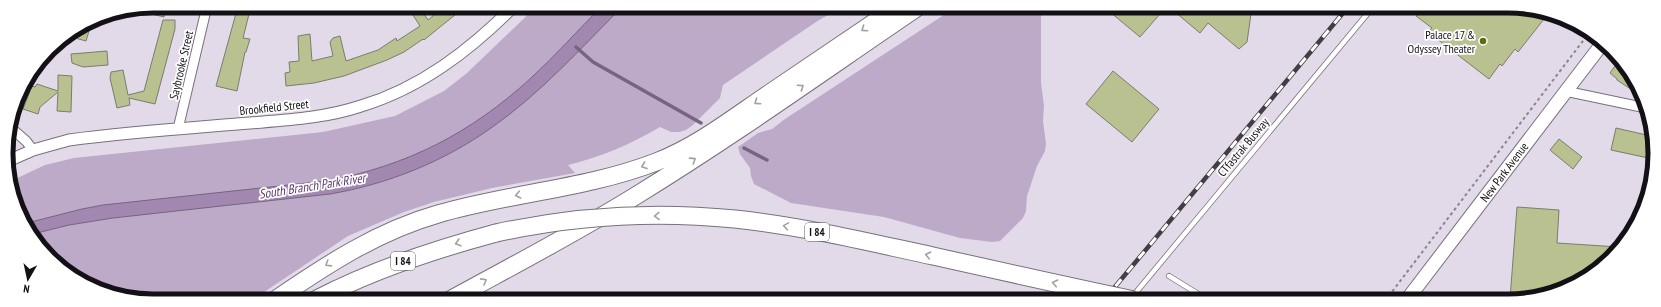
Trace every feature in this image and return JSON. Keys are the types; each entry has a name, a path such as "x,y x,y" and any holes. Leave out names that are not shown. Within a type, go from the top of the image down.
{"highway":[{"path":"284,294 347,253 410,223 474,204 610,177 645,166 673,154 716,130 888,13"},
{"path":"461,294 601,217 646,190 909,13"},
{"name":"I 84","path":"327,294 367,275 404,261 446,247 496,234 551,224 629,217 686,216 736,219 787,226 840,236 1106,294"}],"main road":[{"name":"New Park Avenue","path":"1411,294 1599,47"}],"street":[{"name":"Saybrooke Street","path":"178,129 205,13"},
{"name":"Brookfield Street","path":"13,159 50,144 86,138 314,117 361,106 402,89 442,67 476,42 507,13"},
{"path":"1565,91 1640,107"},
{"path":"15,132 26,141 33,150"}],"lane":[{"name":"CTfastrak Busway","path":"1134,294 1368,13"},
{"path":"1169,276 1198,294"}],"path":[{"path":"1390,294 1587,37"}],"shaded area":[{"path":"530,13 832,13 819,20 723,85 720,98 686,130 671,132 660,127 616,149 568,165 575,173 492,188 434,202 404,212 348,236 261,294 144,294 108,287 91,280 75,270 54,253 37,232 27,216 20,199 16,179 45,165 74,158 323,132 395,116 444,91 467,73"},
{"path":"947,13 1041,13 1041,83 1044,106 1043,121 1046,144 1045,151 1037,166 1027,196 1026,211 1023,218 1000,241 992,242 960,238 884,217 791,203 754,184 750,168 740,154 738,147 758,133 772,129"}],"water":[{"name":"South Branch Park River","path":"595,13 616,13 560,70 509,115 473,140 454,151 394,178 352,190 330,194 113,218 69,225 38,233 31,222 103,205 326,181 356,175 384,166 411,156 461,131 508,98 558,51"}],"building":[{"path":"147,13 165,13 164,17"},
{"path":"236,13 249,13 243,38 250,39 245,52 237,91 216,86"},
{"path":"412,13 423,13 428,20 436,13 457,13 424,40 423,39 404,52 387,60 344,76 314,83 286,86 285,73 290,72 289,62 299,61 298,36 310,34 312,61 333,56 330,42 333,38 340,36 346,61 378,50 396,38 397,41 420,26"},
{"path":"1111,13 1161,13 1140,37"},
{"path":"1176,13 1251,13 1247,42 1239,49 1208,23 1200,33"},
{"name":"Palace 17 & Odyssey Theater","path":"1418,13 1517,13 1545,18 1518,52 1515,49 1502,66 1500,64 1489,79 1428,32 1432,28 1416,16"},
{"path":"163,20 175,20 175,29 155,104 129,98 130,105 117,108 110,78 111,72 123,70 128,95 144,91"},
{"path":"90,28 86,41 74,38"},
{"path":"107,51 108,65 83,67 72,63 71,54"},
{"path":"1616,64 1633,90 1617,80 1610,73"},
{"path":"1113,71 1159,109 1132,142 1086,104"},
{"path":"58,75 72,76 71,112 57,111 58,92 40,107 38,114 23,109 32,86 35,87 37,84 58,91"},
{"path":"1616,128 1647,135 1648,158 1611,150"},
{"path":"1559,139 1582,157 1573,169 1550,150"},
{"path":"1517,207 1559,210 1557,243 1613,247 1593,265 1570,280 1553,287 1526,293 1510,294"}],"waterway":[{"path":"576,47 593,62 701,123"},
{"path":"744,148 767,160"}],"railway":[{"path":"1109,294 1343,13"}],"place":[{"name":"Palace 17 & Odyssey Theater","path":"1483,41"}]}
